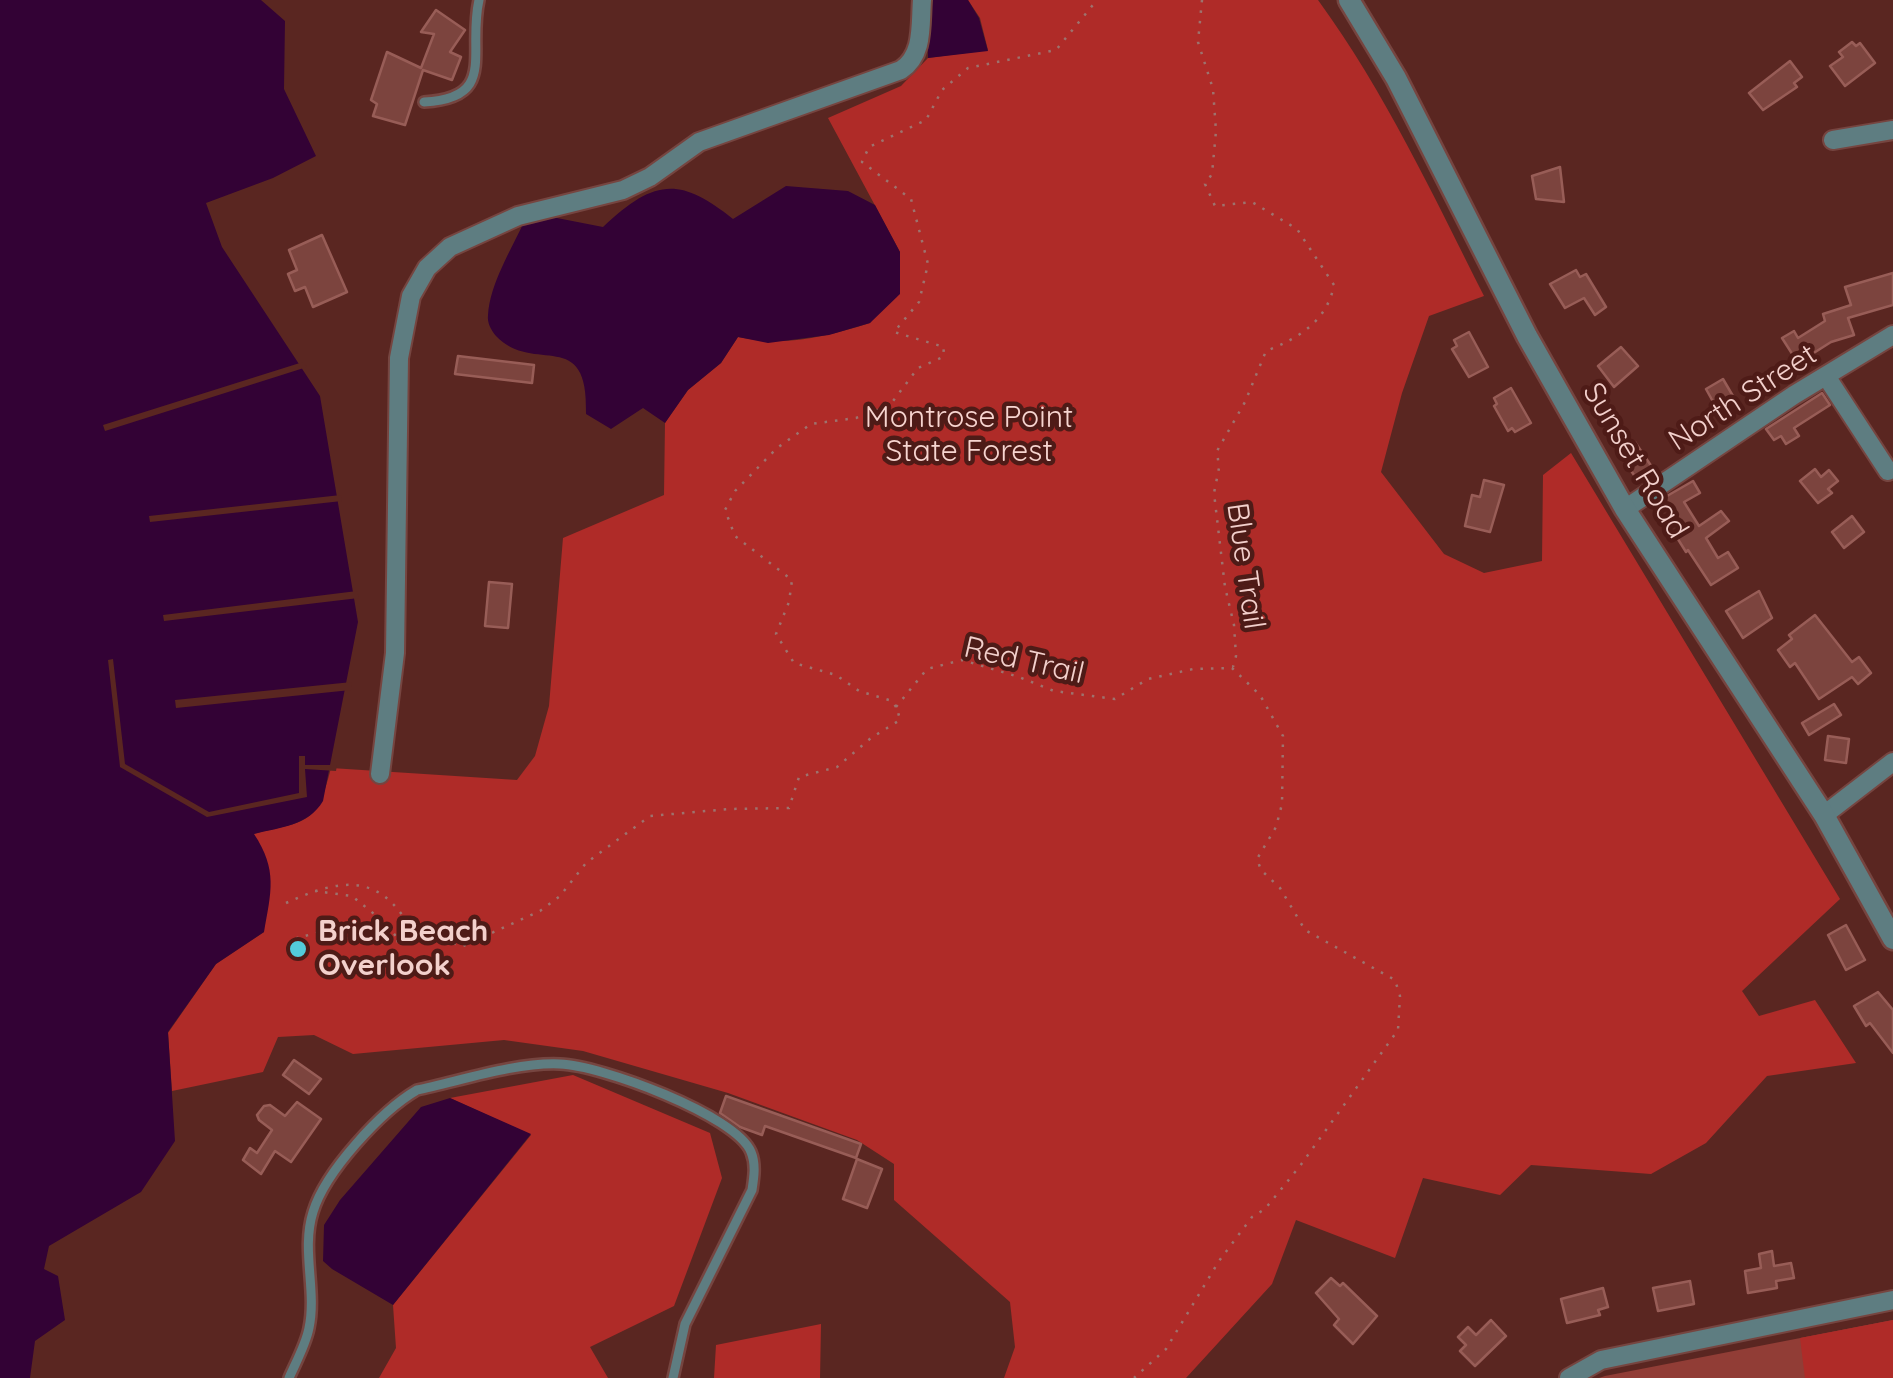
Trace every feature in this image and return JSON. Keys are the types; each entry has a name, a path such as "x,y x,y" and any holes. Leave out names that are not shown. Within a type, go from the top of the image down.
{"street":[{"path":"380,774 394,654 399,358 411,296 427,268 450,247 518,216 623,190 650,178 699,142 901,70 912,63 918,50 922,0"},
{"name":"Sunset Road","path":"1348,0 1396,78 1527,336 1624,509 1824,815 1893,939"},
{"path":"1833,140 1893,130"},
{"name":"North Street","path":"1624,509 1893,335"},
{"path":"1826,376 1888,472"},
{"path":"1824,815 1893,762"},
{"path":"1569,1378 1602,1360 1893,1300"}],"lane":[{"path":"424,102 454,99 473,79 474,21 479,0"},
{"path":"289,1378 310,1329 308,1256 313,1210 366,1130 396,1102 417,1090 559,1064 601,1070 688,1105 731,1129 750,1149 754,1169 752,1190 685,1324 673,1378"}],"path":[{"path":"896,707 892,701 859,691 836,675 794,663 776,634 789,602 792,580 735,536 726,510 735,491 766,458 810,424 856,418 890,405 918,368 943,357 944,347 894,332 918,302 928,264 910,199 862,162 869,146 926,120 942,90 968,68 1056,50 1097,0"},
{"name":"Blue Trail","path":"1202,0 1198,42 1213,89 1216,132 1212,174 1206,184 1215,206 1252,202 1297,229 1334,285 1330,304 1298,338 1266,351 1244,402 1216,451 1219,468 1214,493 1224,588 1234,625 1236,656 1232,668"},
{"name":"Red Trail","path":"314,891 352,883 388,898 411,924 438,939 463,946 540,911 560,896 586,863 650,816 790,808 799,777 837,767 900,720 896,707 927,669 962,660 1054,692 1115,699 1148,678 1192,669 1232,668"},
{"path":"1134,1378 1166,1349 1219,1261 1252,1217 1265,1209 1300,1166 1398,1030 1400,996 1395,980 1304,930 1280,888 1261,870 1257,859 1276,828 1282,804 1283,736 1260,695 1232,668"},
{"path":"286,903 314,891 352,896 400,941 359,944 328,930 297,938 303,938 303,944"}],"shaded area":[{"path":"0,0 261,0 285,21 284,89 316,156 273,178 206,203 222,247 320,396 358,622 323,801 302,821 254,834 270,870 264,932 216,964 168,1032 175,1141 141,1192 49,1246 44,1269 58,1276 65,1320 35,1341 30,1378 0,1378"},
{"path":"927,0 968,0 979,18 988,51 928,58"},
{"path":"786,186 848,191 875,205 900,252 900,294 870,323 829,335 768,343 738,337 721,363 688,390 665,423 643,408 611,429 586,414 585,387 579,370 569,361 511,347 490,326 493,291 524,222 552,217 603,227 636,200 666,189 696,195 733,219"},
{"path":"450,1098 531,1134 393,1305 323,1261 324,1225 340,1200 421,1107"},
{"path":"1893,1320 1893,1378 1599,1378 1605,1376"}],"green space":[{"name":"Montrose Point State Forest","path":"968,0 1318,0 1387,107 1484,296 1429,316 1402,393 1381,472 1444,554 1484,573 1542,561 1543,475 1571,453 1840,899 1742,991 1759,1016 1815,1000 1856,1063 1767,1076 1706,1143 1651,1174 1531,1165 1500,1195 1423,1178 1395,1258 1296,1220 1272,1284 1186,1378 1004,1378 1015,1347 1010,1302 894,1200 894,1164 857,1140 728,1093 583,1051 504,1040 353,1054 314,1035 278,1037 263,1072 172,1091 168,1033 216,964 264,932 253,834 307,817 320,801 331,768 517,780 535,756 549,706 563,538 664,495 665,423 688,390 721,363 738,337 805,339 870,323 900,252 828,118 901,86 928,58 988,50 980,18"},
{"path":"573,1075 710,1133 722,1178 674,1306 590,1347 608,1378 379,1378 396,1348 393,1305 531,1135 450,1098"},
{"path":"1893,1320 1893,1378 1805,1378 1800,1338"},
{"path":"821,1324 820,1378 714,1378 716,1345"}],"pier":[{"path":"303,362 307,367 105,431 103,425"},
{"path":"341,495 342,501 150,522 149,516"},
{"path":"357,591 359,598 164,621 163,615"},
{"path":"113,659 125,764 209,812 299,793 299,756 305,756 305,765 337,765 336,771 305,769 307,797 207,817 120,767 108,660"},
{"path":"352,682 351,690 176,708 175,700"}],"building":[{"path":"436,10 465,30 450,52 461,57 452,80 423,70 405,125 373,116 377,104 371,100 387,52 421,68 434,34 421,32"},
{"path":"1852,42 1856,46 1860,43 1875,63 1845,86 1830,66 1843,57 1839,52"},
{"path":"1790,61 1802,77 1794,83 1797,87 1763,110 1749,93"},
{"path":"1560,167 1564,202 1536,199 1532,176"},
{"path":"322,235 347,292 313,307 305,287 295,291 288,274 297,270 289,250"},
{"path":"1576,270 1580,277 1586,274 1606,307 1595,315 1584,298 1565,308 1550,284"},
{"path":"1893,273 1893,305 1848,318 1854,335 1831,342 1798,363 1782,338 1794,331 1798,338 1825,321 1823,314 1851,305 1845,287"},
{"path":"1469,332 1488,367 1469,377 1452,349 1457,346 1454,340"},
{"path":"1621,347 1638,366 1614,387 1598,366"},
{"path":"458,356 534,365 532,383 455,374"},
{"path":"1723,379 1740,408 1722,418 1706,389"},
{"path":"1511,388 1531,423 1515,432 1512,428 1508,431 1494,406 1494,398"},
{"path":"1822,393 1830,405 1794,428 1799,436 1786,444 1781,436 1774,440 1766,429"},
{"path":"1635,442 1656,473 1644,481 1640,475 1636,478 1619,453"},
{"path":"1815,469 1821,477 1829,470 1838,481 1828,489 1832,493 1818,503 1800,481"},
{"path":"1484,480 1504,485 1490,532 1465,526 1472,495 1480,497"},
{"path":"1693,481 1700,493 1684,502 1699,526 1721,511 1729,521 1706,538 1718,558 1728,552 1738,568 1711,585 1676,536 1682,532 1660,500"},
{"path":"1852,516 1864,532 1844,548 1832,532"},
{"path":"489,582 512,584 508,628 485,626"},
{"path":"1759,591 1772,618 1743,638 1726,611"},
{"path":"1815,615 1852,662 1859,657 1871,673 1858,684 1852,677 1819,699 1795,663 1790,667 1778,650 1792,639 1789,635"},
{"path":"1834,704 1841,715 1809,735 1802,723"},
{"path":"1828,736 1849,739 1846,763 1825,760"},
{"path":"1846,925 1865,960 1846,970 1828,935"},
{"path":"1878,992 1893,1010 1893,1053 1870,1023 1866,1026 1854,1006"},
{"path":"294,1060 321,1079 309,1094 283,1075"},
{"path":"726,1096 861,1144 856,1158 765,1126 762,1135 740,1127 720,1113"},
{"path":"297,1102 321,1119 291,1162 275,1151 261,1174 243,1160 250,1148 257,1153 272,1130 257,1115 270,1105 285,1116"},
{"path":"857,1159 882,1169 867,1208 843,1199"},
{"path":"1772,1251 1774,1266 1791,1263 1794,1278 1776,1281 1777,1288 1748,1293 1745,1271 1761,1268 1759,1254"},
{"path":"1331,1278 1340,1286 1343,1283 1377,1316 1353,1344 1334,1325 1339,1319 1316,1293"},
{"path":"1690,1281 1694,1304 1658,1311 1653,1288"},
{"path":"1603,1288 1608,1307 1598,1310 1600,1315 1567,1323 1561,1299"},
{"path":"1491,1320 1506,1336 1475,1366 1460,1351 1466,1345 1458,1337 1468,1327 1476,1335"}],"place":[{"name":"Brick Beach Overlook","path":"298,949"}]}
